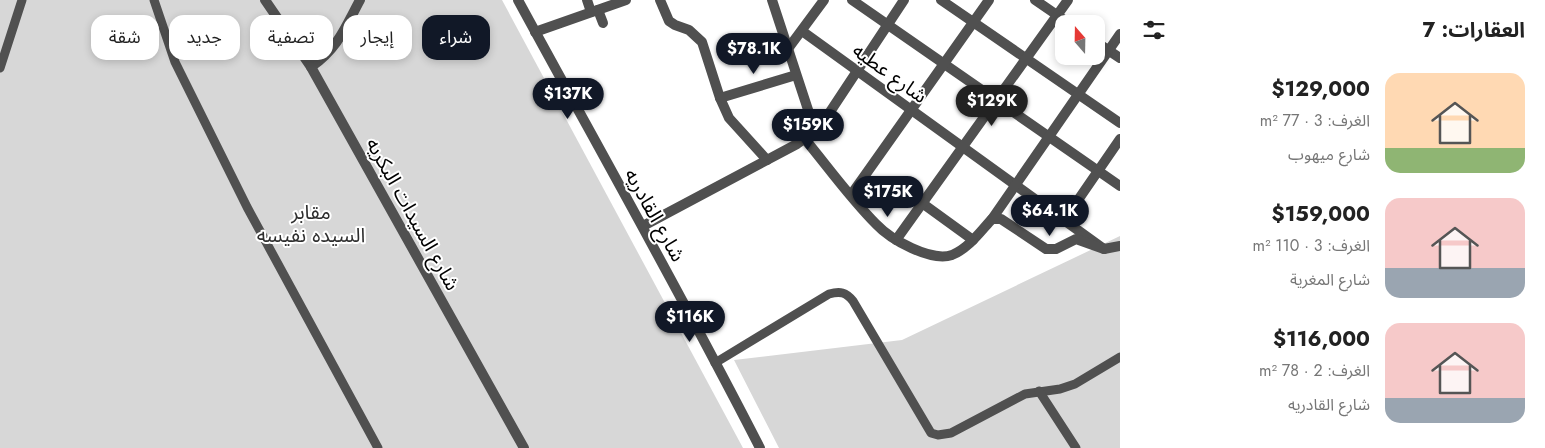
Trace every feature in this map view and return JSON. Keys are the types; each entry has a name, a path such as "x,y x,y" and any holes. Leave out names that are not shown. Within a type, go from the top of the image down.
{"street":[{"name":"شارع السيدات البكريه","path":"265,0 311,67 524,448"},
{"path":"311,67 334,48 360,0"},
{"name":"شارع القادريه","path":"518,0 643,226 760,448"},
{"path":"587,0 603,23"},
{"path":"535,32 626,0"},
{"path":"660,0 669,21 674,25 689,30 702,42 720,98 729,118 767,160"},
{"path":"772,0 815,131"},
{"path":"788,50 824,0"},
{"path":"852,0 1120,186"},
{"path":"643,226 767,160 815,131 824,122 904,0"},
{"path":"941,0 1120,123"},
{"path":"851,195 912,111 988,0"},
{"path":"1035,0 1057,15 1068,0"},
{"path":"896,240 1055,18"},
{"name":"شارع عطيه","path":"802,31 1104,249"},
{"path":"804,138 877,225 896,240 930,255 940,257 951,255 961,250 973,240 992,219 1120,34"},
{"path":"1105,48 1120,58"},
{"path":"720,98 796,75"},
{"path":"1065,219 1120,139"},
{"path":"922,203 973,240"},
{"path":"992,219 1001,219 1046,249 1056,249 1076,239 1104,249 1120,246"}],"lane":[{"path":"0,68 8,38 22,0"},
{"path":"154,0 175,62 247,207 378,448"},
{"path":"715,363 838,291 847,294 853,301 931,433 938,435 951,433 1025,394 1060,390 1076,384 1120,356"},
{"path":"1039,391 1076,448"}],"green space":[{"name":"مقابر السيده نفيسه","path":"0,0 502,0 743,448 0,448"},
{"path":"1120,236 1120,448 779,448 734,360 902,340"}]}
